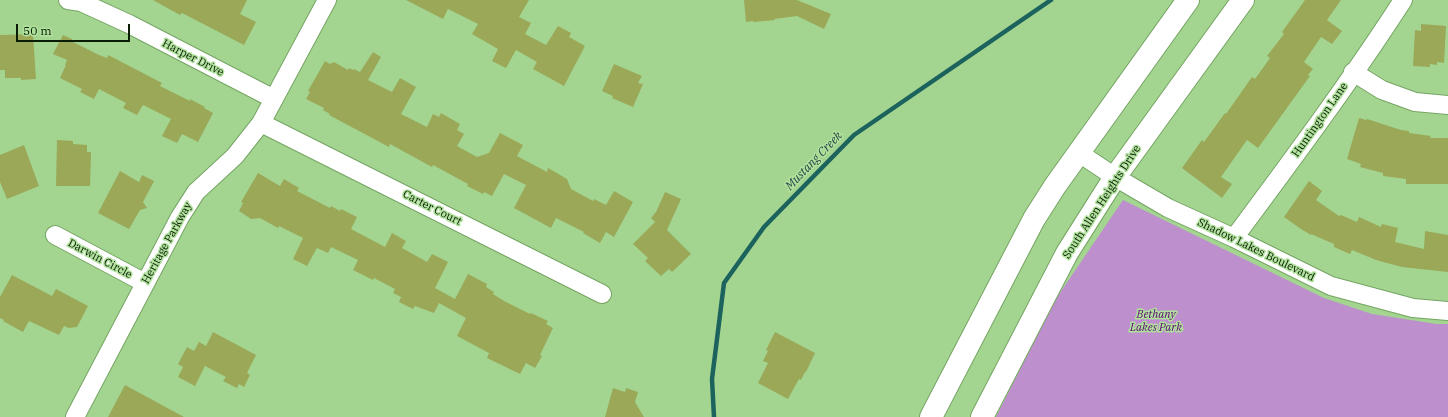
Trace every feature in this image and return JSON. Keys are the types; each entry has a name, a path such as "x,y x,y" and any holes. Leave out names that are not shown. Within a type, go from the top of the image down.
{"main road":[{"path":"931,417 1034,220 1055,186 1188,0"},
{"name":"South Allen Heights Drive","path":"982,417 1067,253 1115,177 1243,0"}],"street":[{"name":"Harper Drive","path":"68,0 80,2 129,24 274,99"},
{"name":"Heritage Parkway","path":"75,417 180,217 196,192 235,156 261,122 327,0"},
{"name":"Huntington Lane","path":"1234,238 1296,155 1403,0"},
{"path":"1353,72 1382,90 1415,102 1448,105"},
{"name":"Carter Court","path":"261,122 602,294"},
{"name":"Shadow Lakes Boulevard","path":"1079,153 1115,177 1168,208 1234,238 1331,286 1413,308 1448,311"},
{"name":"Darwin Circle","path":"55,235 145,283"}],"green space":[{"name":"Bethany Lakes Park","path":"1123,200 1324,298 1372,314 1437,324 1448,324 1448,417 996,417 1055,300"}],"building":[{"path":"153,0 247,0 240,14 256,22 244,45 182,13 180,15"},
{"path":"406,0 529,0 519,17 531,23 525,34 546,45 558,26 571,33 569,37 585,46 564,86 533,69 537,62 516,50 506,68 492,61 498,49 472,34 478,24 448,9 443,19"},
{"path":"744,0 797,0 831,14 824,29 797,16 774,19 775,20 746,22"},
{"path":"1305,0 1341,0 1327,20 1342,31 1332,44 1321,37 1304,62 1313,69 1308,75 1310,76 1258,148 1247,140 1221,177 1232,184 1222,198 1182,168 1202,140 1204,142 1225,113 1226,114 1252,77 1255,79 1270,58 1267,56 1284,34 1282,32"},
{"path":"1421,24 1446,26 1444,63 1437,62 1437,65 1430,64 1430,67 1413,66 1415,30 1421,31"},
{"path":"33,34 36,79 21,80 21,78 5,78 5,70 0,70 0,35"},
{"path":"63,35 72,39 73,42 99,55 107,58 108,55 114,58 162,83 160,86 190,101 190,99 213,113 198,142 182,134 177,143 162,136 171,119 143,105 137,115 123,108 126,103 99,89 94,99 80,92 82,89 60,78 67,60 53,54"},
{"path":"373,52 381,57 368,80 392,92 400,78 416,87 401,114 427,127 433,114 439,117 441,113 460,124 457,130 464,134 457,146 477,157 489,153 500,133 523,145 517,156 547,172 548,168 567,179 571,189 593,201 594,199 606,205 614,191 633,202 614,237 606,232 600,243 583,233 584,232 556,218 551,228 514,208 526,185 504,174 492,196 484,192 483,194 433,165 432,167 390,144 389,147 329,115 330,114 323,110 324,108 306,99 310,92 308,91 325,61 330,64 334,62 348,70 349,68 360,72"},
{"path":"614,64 642,76 638,83 643,84 633,107 612,98 613,96 602,91"},
{"path":"1359,118 1409,131 1409,133 1431,136 1430,138 1448,138 1448,184 1406,184 1406,179 1383,176 1383,173 1360,167 1361,164 1347,159"},
{"path":"57,140 73,141 73,144 87,145 87,152 91,152 90,186 56,186"},
{"path":"24,145 39,186 7,199 0,182 0,155"},
{"path":"120,171 139,182 142,175 154,181 143,202 147,208 140,210 129,229 98,213"},
{"path":"258,173 280,186 284,179 299,188 297,191 330,208 331,206 340,211 341,209 357,217 351,229 385,247 392,233 406,241 402,248 427,262 432,254 448,262 435,288 455,299 468,274 487,284 486,287 494,292 493,294 504,301 548,321 546,324 553,328 540,355 542,356 535,368 526,363 520,374 487,358 489,353 457,336 466,318 439,303 434,313 415,306 413,309 399,302 401,297 393,293 395,289 374,278 373,280 353,270 358,260 331,247 328,253 317,248 307,266 293,259 303,238 279,226 278,228 260,218 251,219 239,211 243,203 241,202"},
{"path":"1309,181 1322,191 1316,200 1339,216 1341,215 1357,222 1359,217 1381,227 1382,224 1398,228 1395,242 1424,249 1425,231 1448,235 1448,272 1402,267 1376,260 1352,250 1350,254 1334,247 1334,244 1311,235 1301,229 1284,217"},
{"path":"665,192 681,199 667,230 691,254 672,272 669,269 661,276 645,261 648,258 633,244 655,222 651,218 656,212"},
{"path":"12,275 52,296 56,289 88,306 77,327 69,328 64,326 59,335 29,321 23,332 3,321 4,320 0,318 0,297"},
{"path":"213,332 256,355 247,373 250,375 244,387 239,384 237,388 223,381 226,377 205,366 195,386 178,377 183,367 178,364 187,347 194,351 199,342 206,346"},
{"path":"775,332 815,353 806,372 801,380 799,379 788,399 758,383 768,363 763,361 768,351 766,350"},
{"path":"125,385 184,417 108,417"},
{"path":"613,388 625,392 626,388 638,392 635,402 644,417 605,417"}],"waterway":[{"name":"Mustang Creek","path":"714,417 712,379 724,283 764,227 854,135 1051,0"}]}
